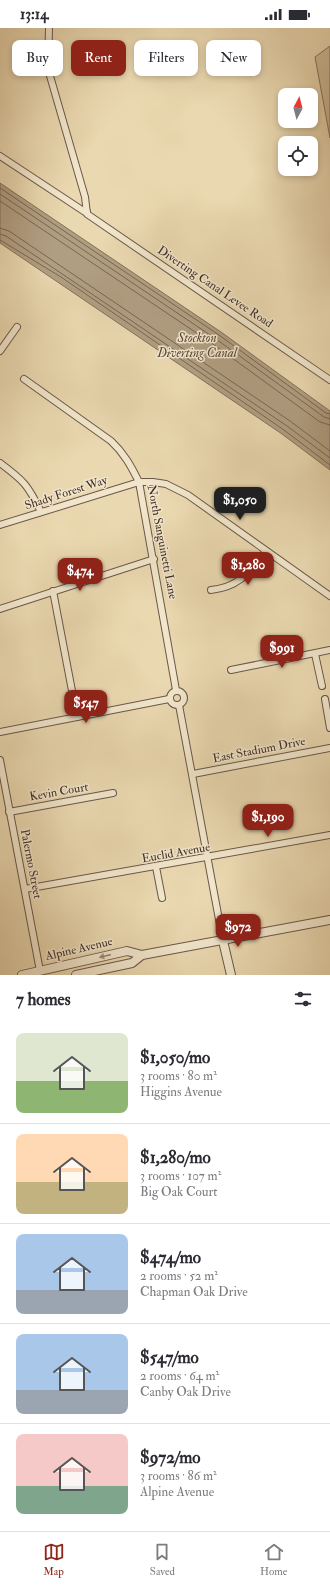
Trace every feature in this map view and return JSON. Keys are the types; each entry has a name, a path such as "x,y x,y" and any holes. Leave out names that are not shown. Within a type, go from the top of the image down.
{"street":[{"path":"49,28 48,69 87,213"},
{"path":"0,156 87,213"},
{"name":"Diverting Canal Levee Road","path":"87,213 330,380"},
{"path":"0,351 17,327"},
{"name":"North Sanguinetti Lane","path":"24,379 111,441 122,451 139,482 154,559 176,690"},
{"path":"0,463 20,478 30,488 41,512"},
{"name":"Shady Forest Way","path":"0,525 139,482 166,484 182,491 330,596"},
{"path":"212,590 223,589 242,580 266,551"},
{"path":"0,609 154,559"},
{"path":"54,591 78,717"},
{"path":"231,670 330,650"},
{"path":"315,654 322,686"},
{"path":"170,699 172,692 176,690 183,693 183,702 178,705"},
{"path":"0,732 170,699"},
{"path":"170,699 172,703 178,705"},
{"path":"325,699 330,728"},
{"path":"178,705 193,774 223,941 231,975"},
{"name":"East Stadium Drive","path":"193,774 330,748"},
{"name":"Palermo Street","path":"0,760 40,971"},
{"name":"Kevin Court","path":"9,812 112,793"},
{"name":"Euclid Avenue","path":"25,890 330,835"},
{"path":"156,867 162,898"},
{"name":"Alpine Avenue","path":"22,975 127,950 142,955 330,920"},
{"name":"Alpine Avenue","path":"76,975 132,963 142,955"}],"shaded area":[{"path":"330,46 330,138 315,57"}],"water":[{"name":"Stockton Diverting Canal","path":"0,183 221,332 330,411 330,470 282,434 0,243"}]}
